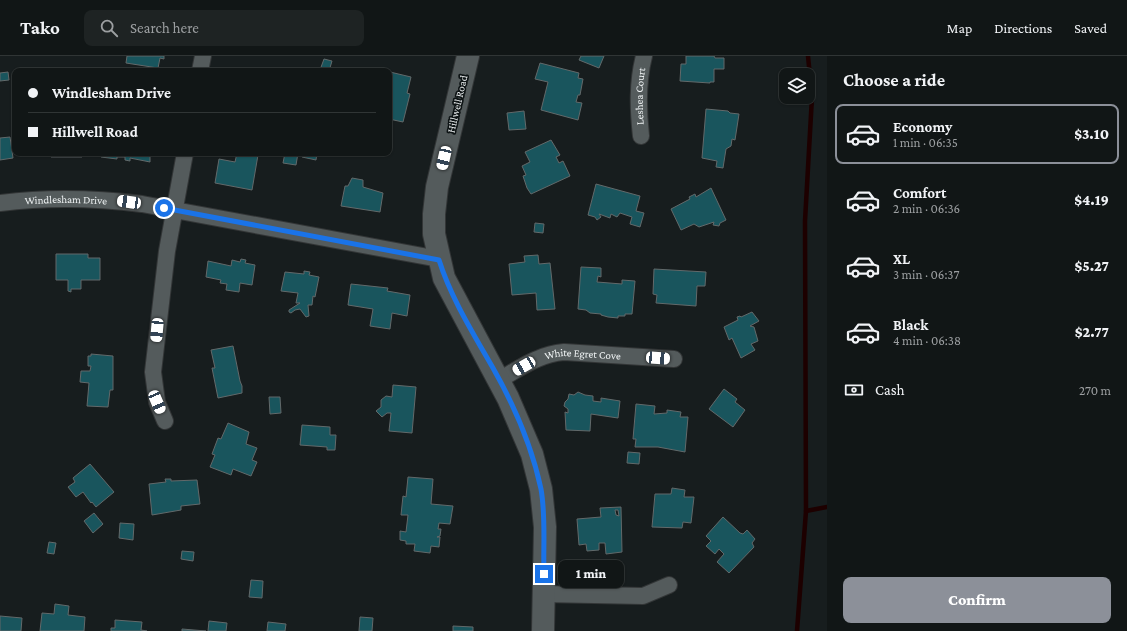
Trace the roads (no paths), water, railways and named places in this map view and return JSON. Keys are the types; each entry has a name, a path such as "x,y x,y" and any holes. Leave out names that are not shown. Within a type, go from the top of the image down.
{"street":[{"path":"201,68 203,56"},
{"name":"Hillwell Road","path":"468,56 437,187 434,214 434,234 444,278 499,380 532,454 541,490 545,528 543,631"},
{"name":"Leshea Court","path":"641,136 638,109 640,73 644,56"},
{"path":"165,421 157,402 153,372 167,251 184,156"},
{"name":"Windlesham Drive","path":"0,203 72,198 104,199 175,210 439,260"},
{"name":"White Egret Cove","path":"499,380 536,359 554,353 564,352 674,359"},
{"path":"543,594 643,596 669,585"}],"waterway":[{"path":"797,631 806,511 805,221 812,97 808,56"},
{"path":"806,511 827,507"}]}
